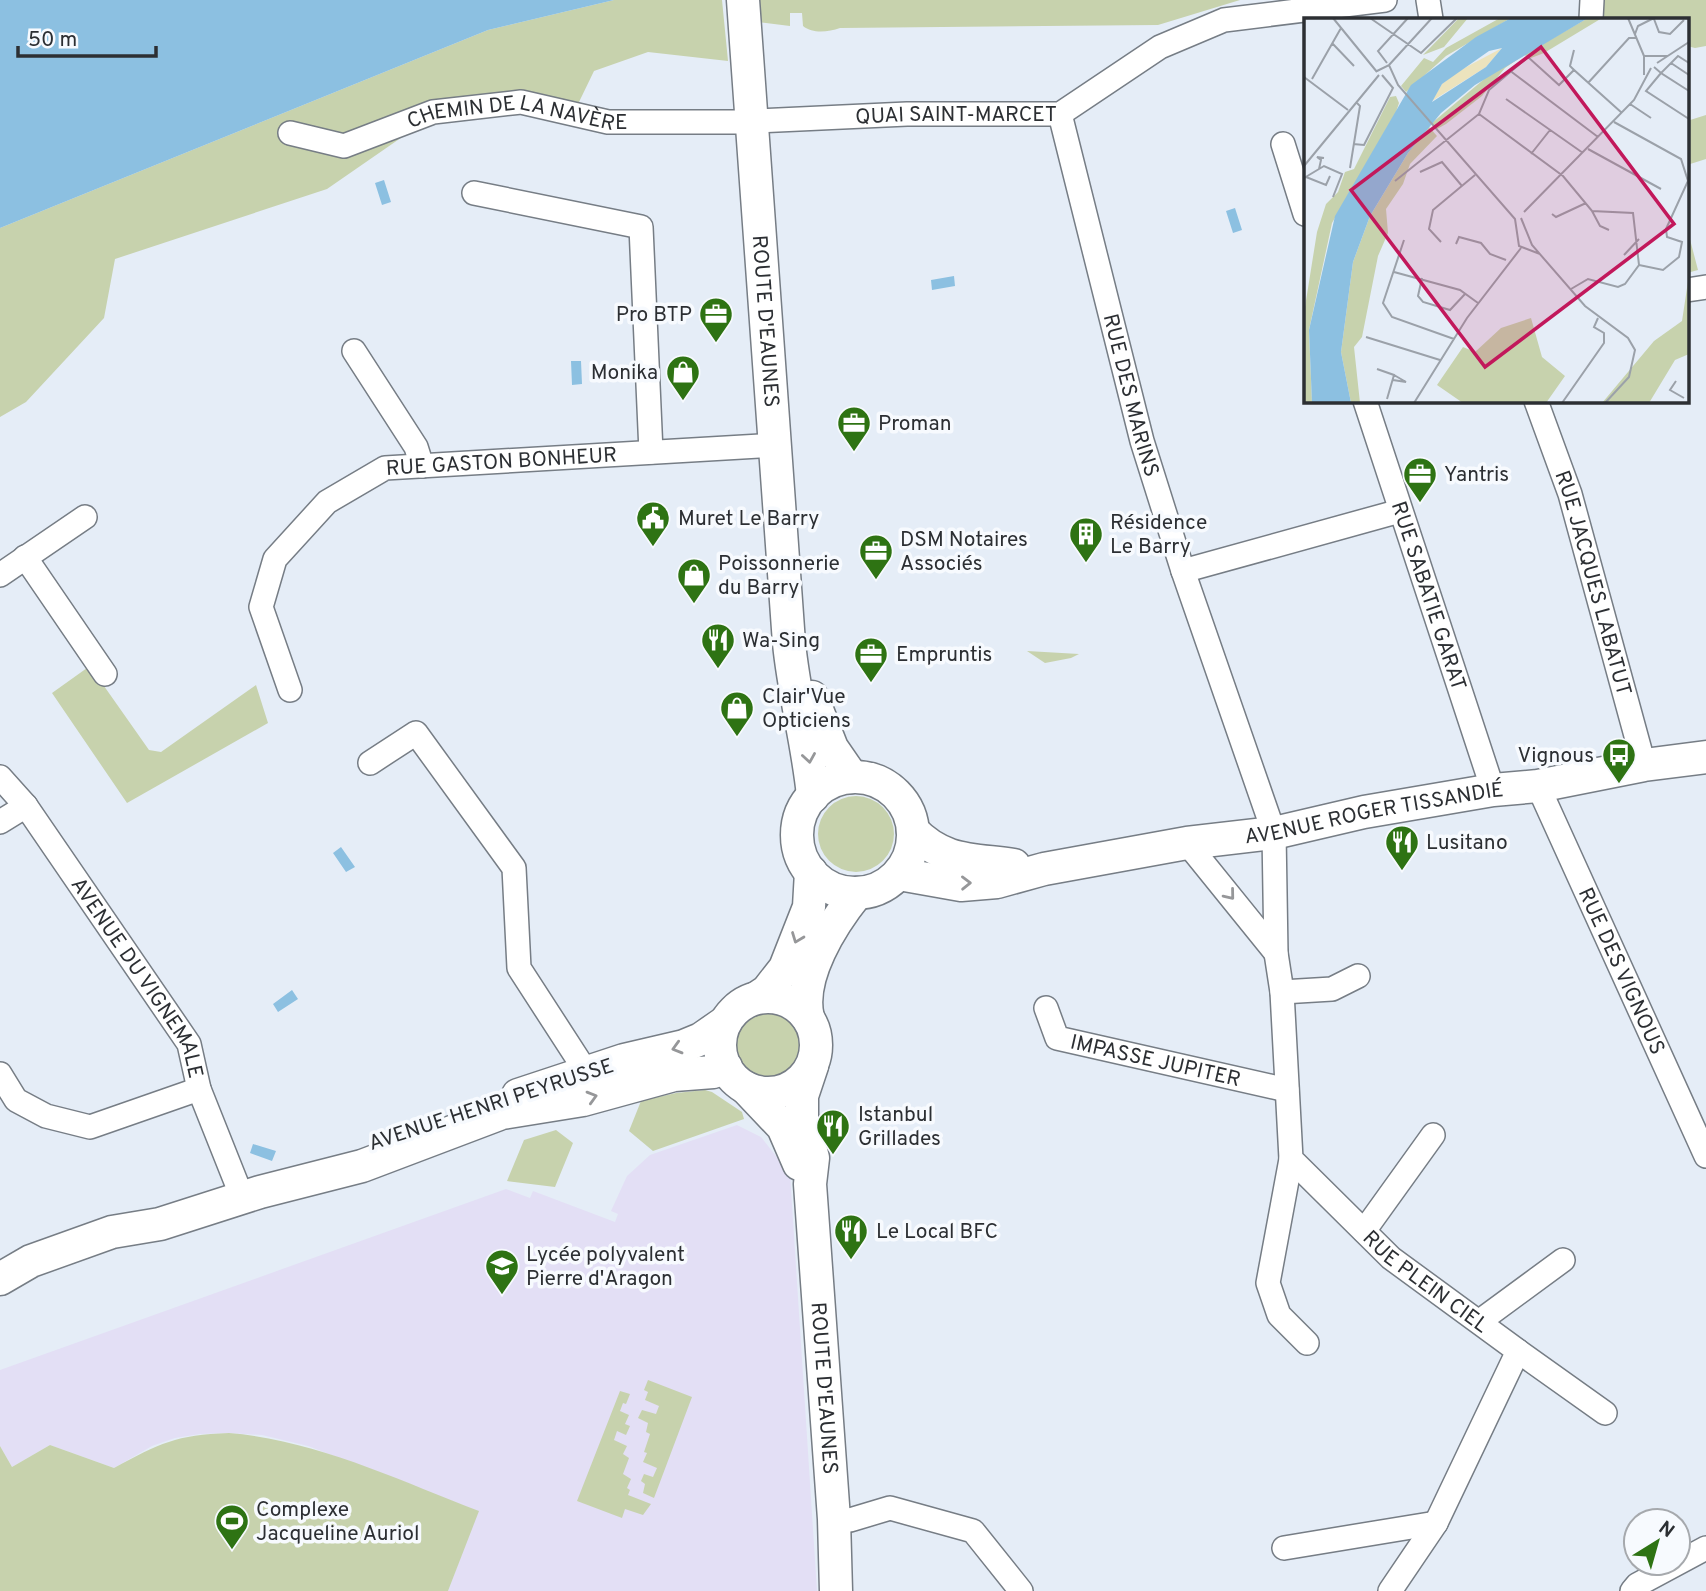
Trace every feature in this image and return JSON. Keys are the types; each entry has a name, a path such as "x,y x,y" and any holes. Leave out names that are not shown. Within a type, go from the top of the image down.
{"main road":[{"name":"ROUTE D'EAUNES","path":"743,0 789,643 793,683 810,757 813,796"},
{"name":"ROUTE D'EAUNES","path":"789,643 807,680 814,707 832,748 852,777"},
{"name":"AVENUE ROGER TISSANDIÉ","path":"899,874 961,885 997,881 1044,869 1187,843 1274,833 1364,812 1706,757"},
{"path":"852,777 889,788 907,809 913,831 912,849 899,874 877,889 857,893 842,892 828,886 811,872 803,861 798,834 800,820 813,796 836,781 852,777"},
{"name":"AVENUE ROGER TISSANDIÉ","path":"913,831 942,853 965,861 1044,869"},
{"path":"758,997 777,997 789,1001 800,1008 814,1029 817,1042 812,1066 795,1085 783,1091 771,1093 736,1078 719,1046 724,1024 731,1013 741,1004 767,991 785,968 809,906 811,872"},
{"path":"808,1018 805,1003 809,978 836,918 857,893"},
{"name":"AVENUE HENRI PEYRUSSE","path":"251,1194 324,1158 624,1060 684,1046 724,1024"},
{"name":"ROUTE D'EAUNES","path":"812,1066 802,1096 802,1118 813,1158 810,1184 834,1519 836,1591"},
{"name":"AVENUE HENRI PEYRUSSE","path":"3,1279 37,1274 117,1247 160,1224 251,1194 362,1166 502,1113 583,1100 674,1075 713,1072 736,1078"},
{"name":"ROUTE D'EAUNES","path":"736,1078 783,1126 810,1184"}],"street":[{"name":"QUAI SAINT-MARCET","path":"753,120 907,114 1059,114 1160,47 1224,20 1385,0"},
{"path":"1428,0 1431,18"},
{"path":"1591,18 1592,0"},
{"name":"CHEMIN DE LA NAVÈRE","path":"290,133 344,146 433,111 521,102 608,122 753,120"},
{"name":"RUE DES MARINS","path":"1059,114 1142,442 1274,833"},
{"path":"1283,145 1304,211"},
{"path":"474,193 641,227 651,452"},
{"path":"1688,290 1706,287"},
{"path":"354,351 415,447 422,466"},
{"name":"RUE SABATIE GARAT","path":"1365,402 1493,790"},
{"name":"RUE JACQUES LABATUT","path":"1536,402 1570,494 1644,765"},
{"name":"RUE GASTON BONHEUR","path":"290,690 261,607 275,559 327,502 385,468 775,445"},
{"path":"1183,570 1400,510"},
{"path":"0,575 85,517"},
{"path":"25,556 105,674"},
{"path":"370,763 416,733 514,868 519,968 587,1073"},
{"name":"AVENUE DU VIGNEMALE","path":"0,777 26,806 189,1044 199,1089 251,1194"},
{"name":"RUE DES VIGNOUS","path":"1538,786 1706,1156"},
{"path":"0,822 26,806"},
{"path":"1274,833 1276,953 1282,992 1291,1159 1268,1283 1279,1315 1307,1343"},
{"path":"1187,843 1276,953"},
{"path":"1282,992 1332,989 1358,976"},
{"name":"IMPASSE JUPITER","path":"1046,1008 1056,1038 1287,1090"},
{"path":"0,1074 16,1100 46,1116 90,1127 199,1089"},
{"path":"1364,1230 1433,1135"},
{"name":"RUE PLEIN CIEL","path":"1291,1159 1391,1258 1605,1413"},
{"path":"1480,1321 1563,1260"},
{"path":"1390,1591 1437,1522 1518,1351"},
{"path":"834,1519 850,1520 890,1508 973,1531 1021,1591"},
{"path":"1284,1548 1437,1522"},
{"path":"1632,1591 1706,1548"},
{"path":"1406,1569 1415,1591"}],"shaded area":[{"name":"Lycée polyvalent Pierre d'Aragon","path":"737,1125 761,1137 790,1174 817,1591 448,1591 478,1511 308,1446 262,1435 200,1434 175,1438 152,1446 114,1468 50,1445 12,1467 0,1446 0,1370 506,1189 530,1198 533,1191 615,1222 618,1214 611,1211 627,1176 650,1155"}],"green space":[{"path":"614,0 722,0 728,61 648,52 594,71 579,102 447,106 327,189 115,259 104,318 26,402 0,417 0,228 488,30"},
{"path":"756,0 1240,0 1158,25 840,28 821,32 803,26 802,13 790,13 790,26 758,22"},
{"path":"1594,0 1706,0 1706,46 1688,46 1688,18 1599,18"},
{"path":"1706,115 1706,159 1688,165 1688,121"},
{"path":"1688,232 1698,270 1688,273"},
{"path":"1027,651 1079,654 1045,663"},
{"path":"85,659 149,750 161,752 256,685 268,723 127,803 52,693 87,668"},
{"path":"856,796 871,799 883,807 891,819 894,834 891,849 883,861 871,869 856,872 841,869 829,861 821,849 818,834 821,819 829,807 841,799"},
{"path":"766,1012 789,1022 799,1045 789,1068 766,1078 743,1068 733,1045 743,1022"},
{"path":"705,1090 742,1112 744,1119 653,1151 629,1131 641,1101"},
{"path":"556,1130 573,1143 555,1187 507,1181 524,1140"},
{"path":"648,1380 692,1397 654,1498 643,1493 645,1484 641,1481 644,1474 653,1477 657,1468 643,1462 650,1434 646,1432 648,1423 638,1418 642,1410 656,1414 659,1406 645,1400 648,1392 644,1390"},
{"path":"620,1391 630,1394 620,1411 629,1415 625,1424 630,1426 626,1435 617,1431 614,1440 627,1446 623,1454 629,1458 623,1474 631,1479 627,1488 630,1490 628,1495 651,1504 643,1515 625,1509 622,1518 577,1501"},
{"name":"Complexe Jacqueline Auriol","path":"229,1433 261,1437 325,1453 479,1511 448,1591 0,1591 0,1446 12,1467 50,1445 114,1468 144,1452 181,1438"}],"water":[{"path":"0,0 614,0 488,30 0,228"},
{"path":"384,180 391,202 382,205 375,183"},
{"path":"1235,208 1242,230 1233,233 1226,211"},
{"path":"954,276 955,286 932,290 931,280"},
{"path":"571,361 581,361 582,384 572,385"},
{"path":"341,847 355,867 346,872 333,853"},
{"path":"292,990 298,999 278,1012 273,1004"},
{"path":"253,1144 276,1151 272,1161 250,1153"}],"place":[{"name":"Pro BTP","path":"716,344"},
{"name":"Monika","path":"683,402"},
{"name":"Proman","path":"854,453"},
{"name":"Yantris","path":"1420,504"},
{"name":"Muret Le Barry","path":"653,548"},
{"name":"Résidence Le Barry","path":"1086,564"},
{"name":"DSM Notaires Associés","path":"876,581"},
{"name":"Poissonnerie du Barry","path":"694,605"},
{"name":"Wa-Sing","path":"718,670"},
{"name":"Empruntis","path":"871,684"},
{"name":"Clair'Vue Opticiens","path":"737,738"},
{"name":"Vignous","path":"1619,785"},
{"name":"Lusitano","path":"1402,872"},
{"name":"Istanbul Grillades","path":"833,1156"},
{"name":"Le Local BFC","path":"851,1261"},
{"name":"Lycée polyvalent Pierre d'Aragon","path":"502,1296"},
{"name":"Complexe Jacqueline Auriol","path":"232,1551"}]}
